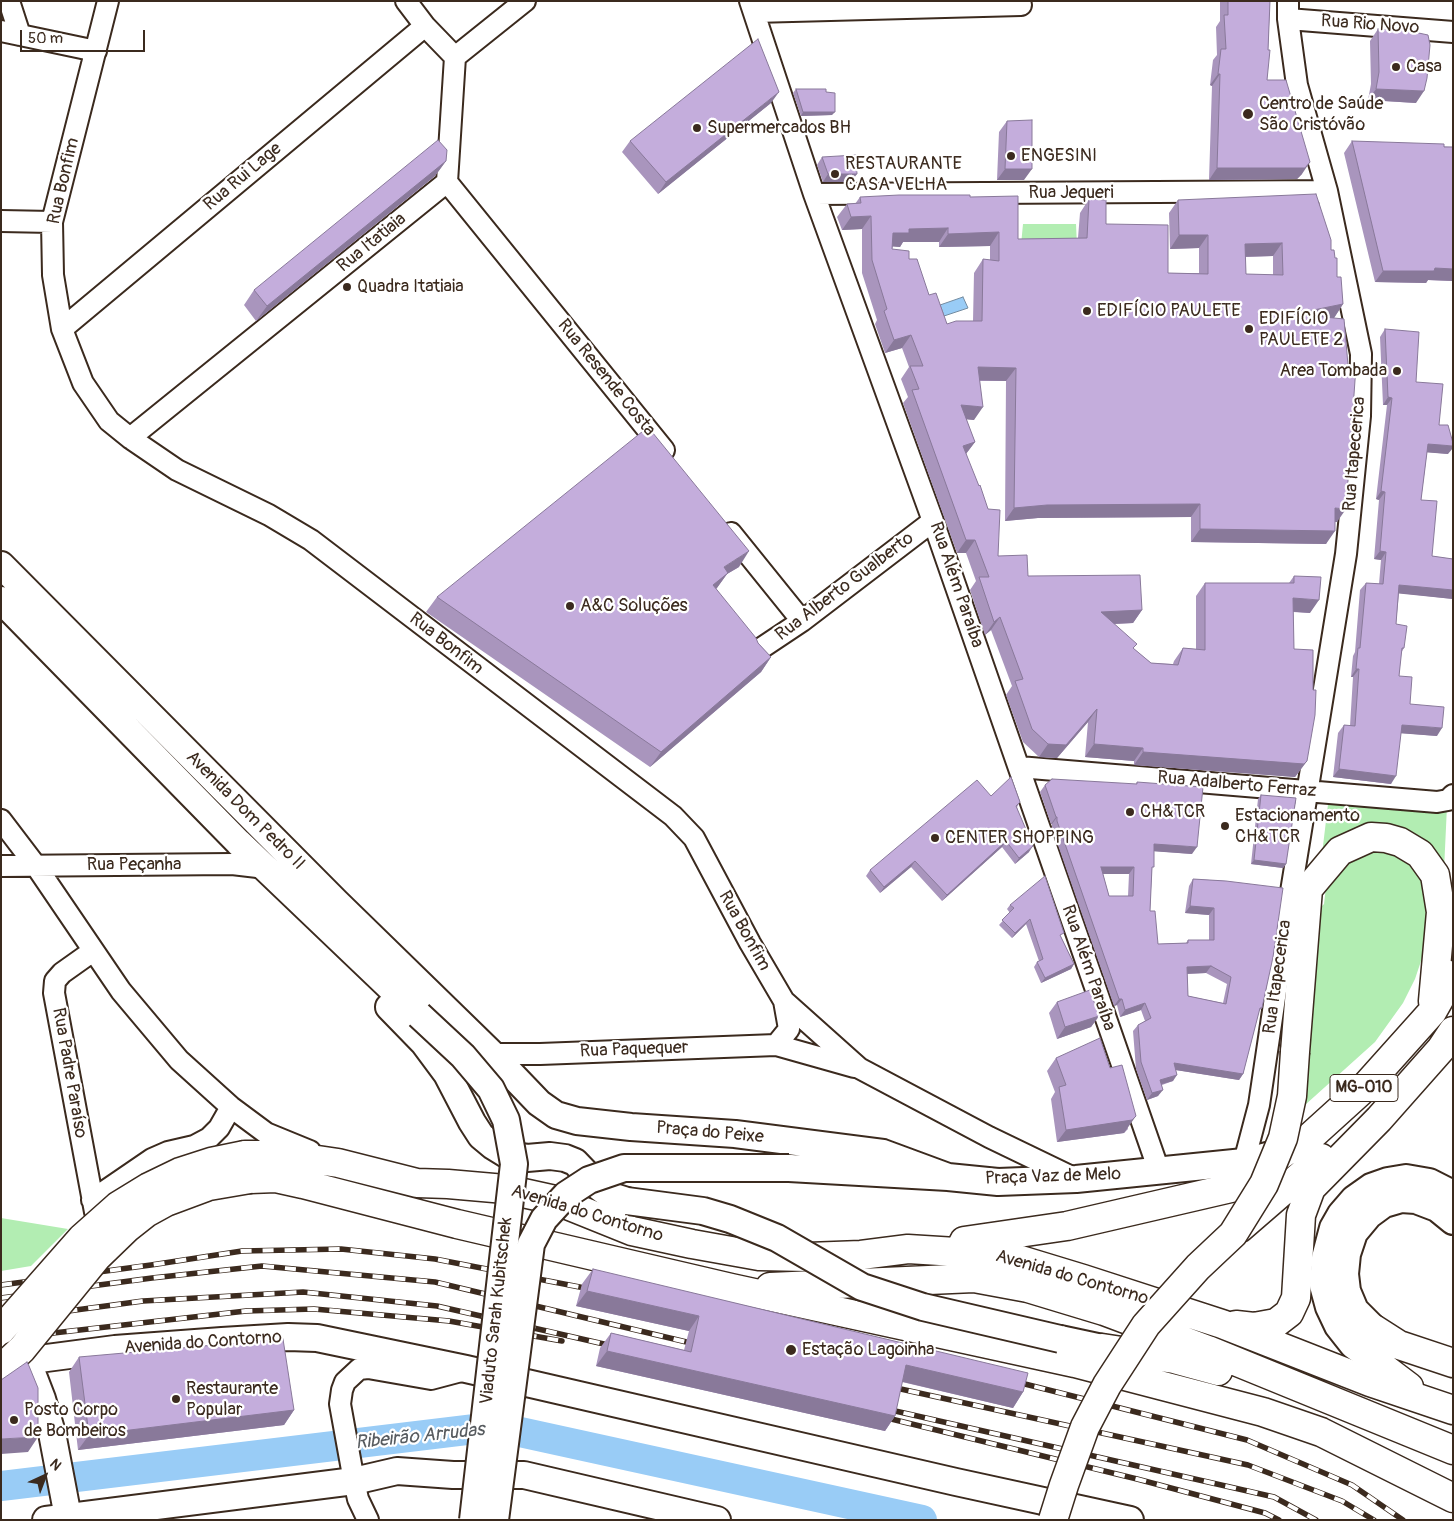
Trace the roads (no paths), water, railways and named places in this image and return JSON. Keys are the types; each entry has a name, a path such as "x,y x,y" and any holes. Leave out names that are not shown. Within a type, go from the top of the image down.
{"highway":[{"path":"1222,1324 1254,1327 1276,1323 1289,1312 1296,1298 1300,1215 1311,1188 1379,1119 1441,1049 1446,1024 1441,912 1435,875 1420,854 1400,842 1386,838 1371,837 1340,851 1308,889 1292,1096 1283,1138 1264,1184 1233,1234"},
{"name":"MG-010","path":"1285,1152 1310,1137 1363,1089 1446,1024 1453,975"},
{"path":"1053,1520 1085,1427 1107,1385 1146,1325 1198,1267 1233,1234 1326,1154 1446,1024"},
{"path":"908,1249 1067,1226 1235,1187 1285,1152"},
{"name":"Avenida do Contorno","path":"8,1365 97,1257 146,1213 166,1202 209,1186 248,1167 284,1155 338,1164 417,1183 505,1189 532,1194 555,1200 632,1231 759,1256 860,1255 908,1249 1004,1255 1222,1324 1370,1382 1441,1406"},
{"name":"Avenida do Contorno","path":"1,1330 82,1238 118,1206 149,1187 180,1172 210,1162 248,1167 276,1178 467,1226 731,1288 1075,1363 1263,1412 1321,1432 1453,1498"},
{"name":"Avenida do Contorno","path":"731,1288 974,1278 1028,1288 1104,1311 1208,1350 1453,1450"},
{"path":"1374,1329 1399,1345 1453,1363"},
{"path":"1102,1348 1263,1402 1321,1432"},
{"path":"1102,1348 1174,1358 1219,1371 1298,1397 1397,1437 1453,1454"},
{"path":"1368,1356 1441,1406"}],"main road":[{"name":"Avenida Dom Pedro II","path":"1,565 336,902 492,1054"},
{"name":"Avenida Dom Pedro II","path":"1,600 238,842 419,1015"},
{"path":"330,931 378,994 424,1043 447,1074 481,1136 506,1154 527,1158 550,1156 565,1158 575,1162 599,1187 611,1196 627,1201 703,1211 730,1219 777,1238 862,1287 923,1307 1102,1348"},
{"name":"Viaduto Sarah Kubitschek","path":"419,1015 463,1056 490,1089 506,1120 514,1164 473,1520"},
{"name":"Praça do Peixe","path":"492,1054 540,1103 556,1115 577,1122 736,1134 883,1153 948,1177"},
{"name":"Praça Vaz de Melo","path":"789,1168 948,1177 998,1182 1076,1179 1159,1171 1244,1162 1285,1152"},
{"name":"Viaduto Sarah Kubitschek","path":"495,1520 531,1244 544,1219 566,1195 589,1180 624,1168 789,1168"},
{"path":"1368,1356 1353,1345 1338,1326 1327,1300 1323,1285 1325,1258 1333,1228 1341,1214 1354,1200 1371,1187 1388,1181 1406,1178 1429,1182 1453,1194"},
{"path":"1374,1329 1355,1310 1347,1291 1345,1274 1347,1254 1354,1233 1369,1215 1384,1204 1401,1199 1416,1200 1437,1208 1453,1221"},
{"name":"Avenida do Contorno","path":"8,1365 115,1349 288,1337 317,1338 466,1369 1117,1518"},
{"path":"485,1416 518,1340"},
{"path":"8,1365 32,1373 37,1385 52,1433 66,1515 354,1481 397,1471 453,1475 524,1474 717,1520"}],"street":[{"path":"9,1 10,33 96,51"},
{"name":"Rua Bonfim","path":"108,1 52,222 53,274 62,328 82,383 109,421 130,438 177,470 269,514 311,540 673,816 694,838 750,943 784,1001 859,1068 989,1137 1076,1179"},
{"path":"406,1 425,26 455,57 448,182"},
{"path":"455,57 525,1"},
{"path":"752,7 1021,5"},
{"name":"Rua Além Paraíba","path":"752,7 814,194 933,521 1159,1171"},
{"name":"Rua Rio Novo","path":"1288,10 1453,32"},
{"name":"Rua Itapecerica","path":"1244,1162 1259,1105 1346,554 1360,416 1361,354 1327,192 1297,85 1288,10"},
{"name":"Rua Rui Lage","path":"62,328 425,26"},
{"name":"Rua Itatiaia","path":"130,438 448,182"},
{"name":"Rua Resende Costa","path":"448,182 677,466"},
{"name":"Rua Jequeri","path":"814,194 1327,192"},
{"path":"1,221 52,222"},
{"path":"721,520 802,621"},
{"name":"Rua Alberto Gualberto","path":"757,651 802,621 933,521"},
{"name":"Rua Adalberto Ferraz","path":"1019,767 1437,802 1448,800 1453,795"},
{"name":"Rua Itapecerica","path":"1308,791 1311,810 1308,889"},
{"path":"1,820 36,866 121,992 179,1060 231,1106 266,1133 338,1164"},
{"name":"Rua Peçanha","path":"1,866 232,864 266,868"},
{"name":"Rua Padre Paraíso","path":"93,951 62,973 55,981 54,993 94,1206 152,1158 194,1146 209,1138 219,1128 231,1106"},
{"path":"776,1045 789,1029 784,1001"},
{"name":"Rua Paquequer","path":"492,1054 540,1054 776,1045 859,1068"},
{"path":"368,1520 358,1499 340,1404 345,1382 359,1369 368,1368 431,1379 466,1369"}],"water":[{"path":"963,297 968,308 944,316 940,305"}],"waterway":[{"name":"Ribeirão Arrudas","path":"1,1486 475,1429 499,1429 922,1520"}],"railway":[{"path":"1,1285 242,1251 341,1249 435,1259 595,1290"},
{"path":"1,1298 262,1266 435,1282 699,1345"},
{"path":"1,1320 143,1301 303,1292 437,1306 617,1347"},
{"path":"1,1339 246,1311 314,1309 449,1321 562,1341"},
{"path":"1013,1381 1247,1440 1352,1485 1403,1520"},
{"path":"887,1386 1248,1465 1342,1501 1374,1520"},
{"path":"882,1408 1274,1497 1316,1520"},
{"path":"879,1416 1137,1479 1265,1513 1279,1520"}],"place":[{"name":"Casa","path":"1396,67"},
{"name":"Centro de Saúde São Cristóvão","path":"1248,114"},
{"name":"Supermercados BH","path":"697,128"},
{"name":"ENGESINI","path":"1011,156"},
{"name":"RESTAURANTE CASA VELHA","path":"835,174"},
{"name":"Quadra Itatiaia","path":"347,287"},
{"name":"EDIFÍCIO PAULETE","path":"1087,311"},
{"name":"EDIFÍCIO PAULETE 2","path":"1249,329"},
{"name":"Area Tombada","path":"1397,371"},
{"name":"A&C Soluções","path":"570,606"},
{"name":"CH&TCR","path":"1130,812"},
{"name":"Estacionamento CH&TCR","path":"1225,826"},
{"name":"CENTER SHOPPING","path":"935,838"},
{"name":"Estação Lagoinha","path":"791,1350"},
{"name":"Restaurante Popular","path":"176,1399"},
{"name":"Posto Corpo de Bombeiros","path":"14,1420"}]}
